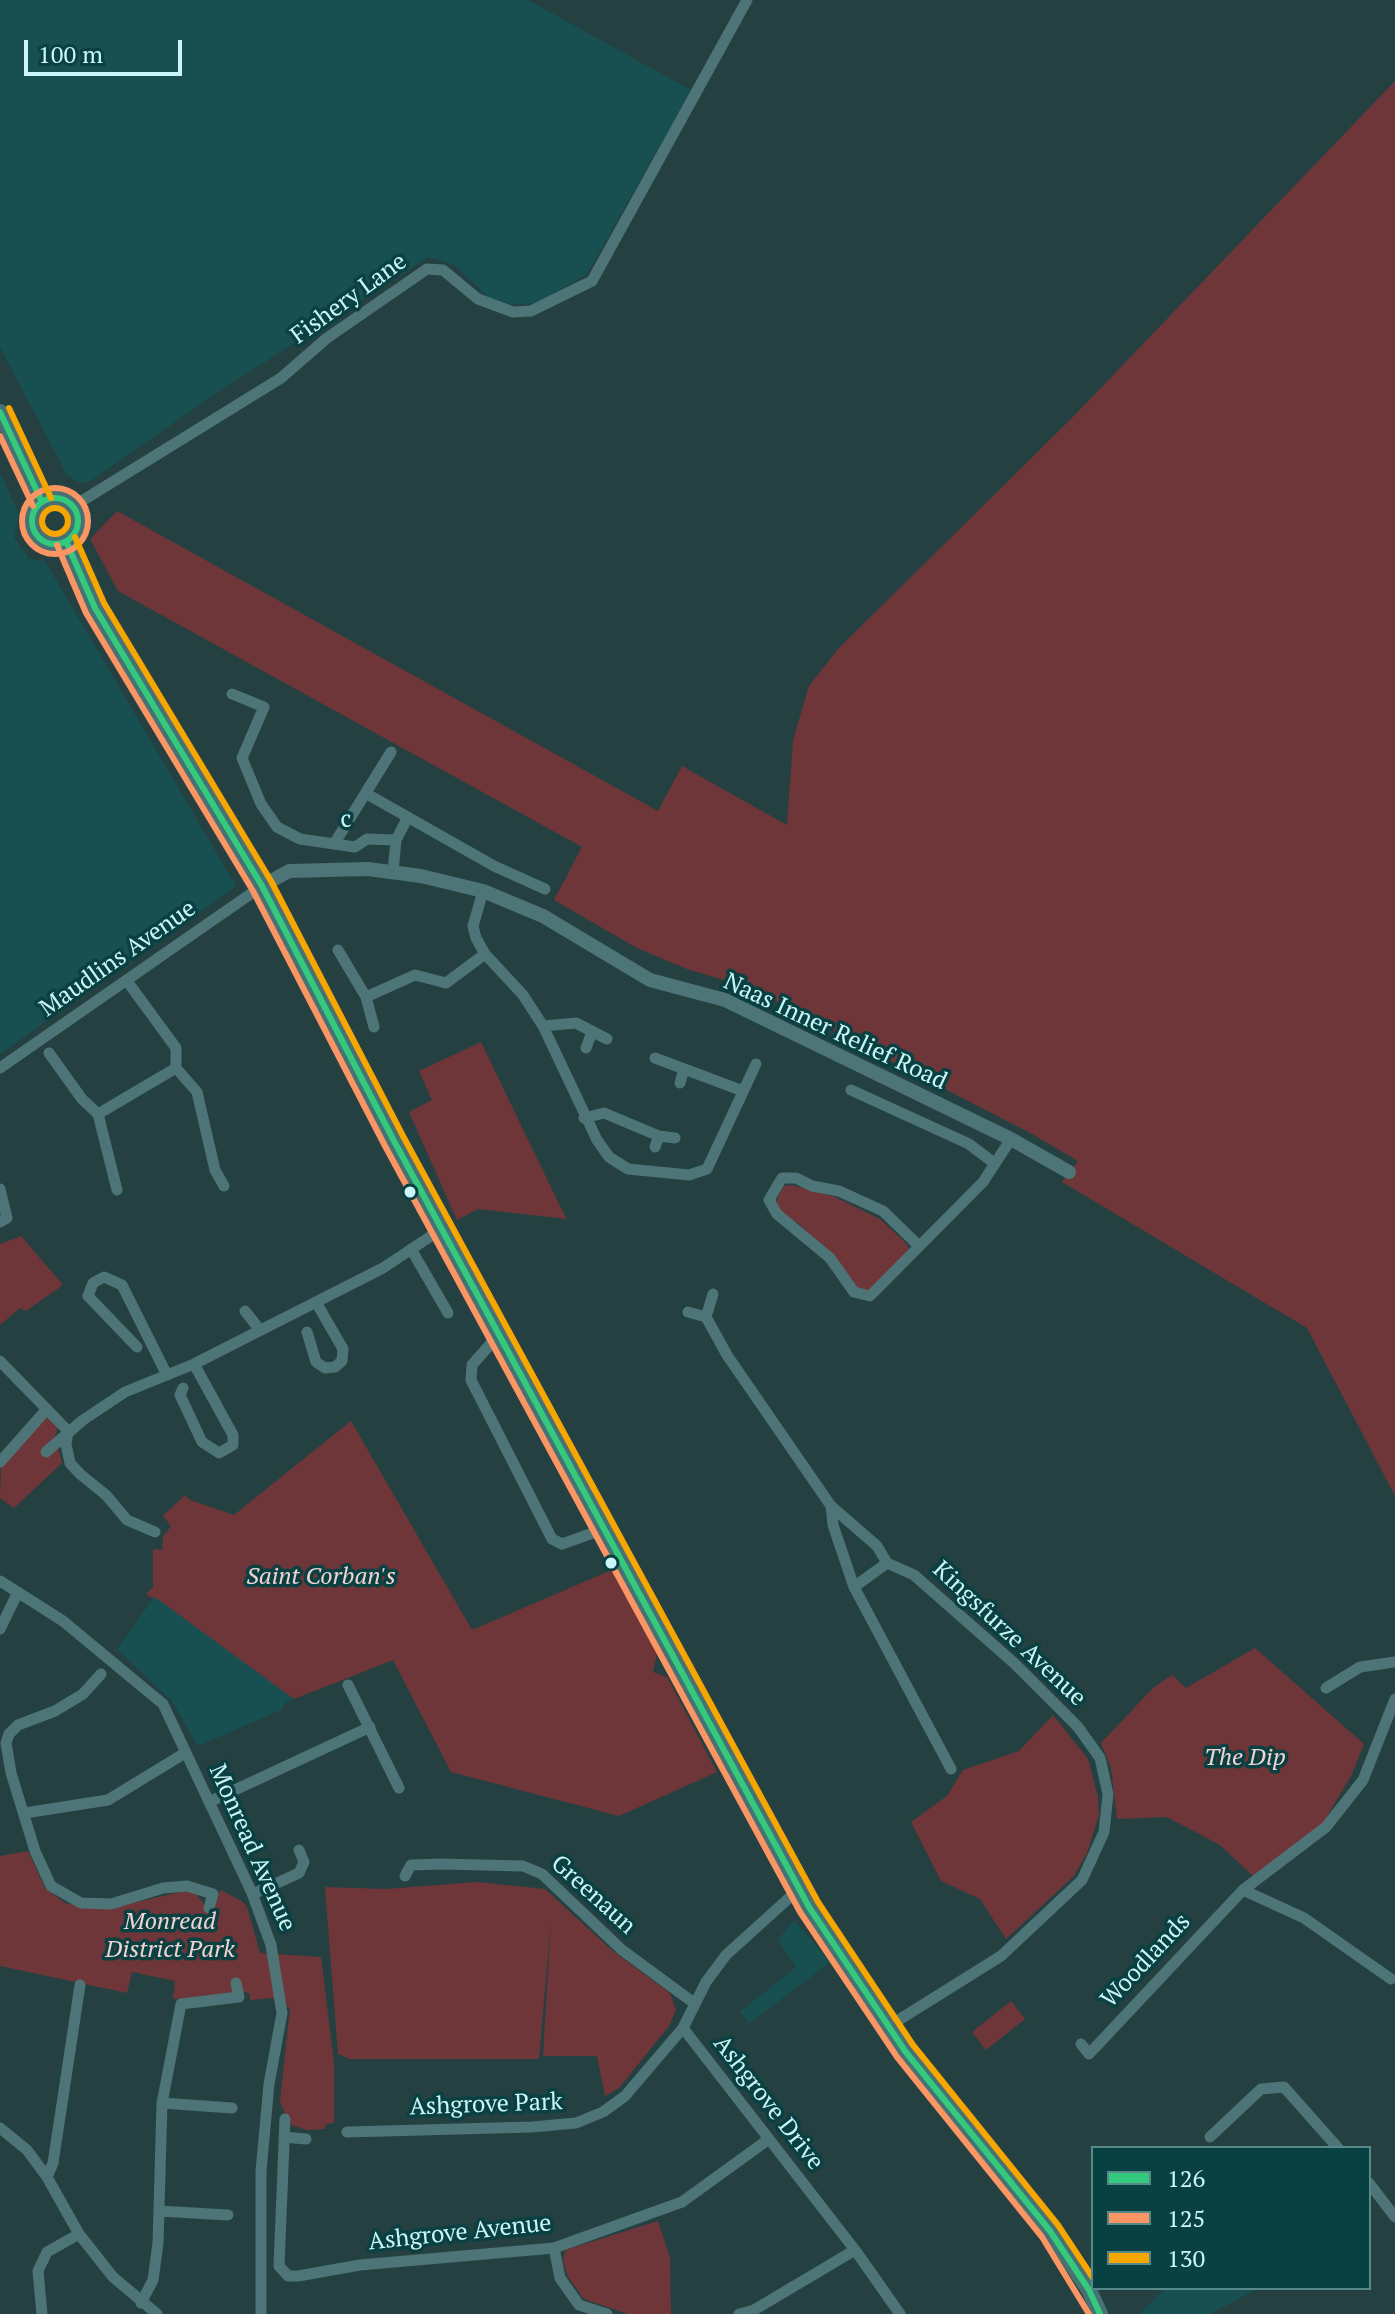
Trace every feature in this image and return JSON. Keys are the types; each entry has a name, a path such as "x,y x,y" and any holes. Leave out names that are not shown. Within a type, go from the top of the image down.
{"main road":[{"path":"0,412 42,502"},
{"path":"57,498 72,507 78,522 74,533 66,541 50,544 36,534 33,515 42,502 57,498"},
{"path":"66,541 95,608 262,886 799,1889 905,2051 1035,2210 1089,2290 1100,2314"}],"street":[{"name":"Fishery Lane","path":"72,507 281,378 327,338 427,269 450,273 478,299 513,312 531,311 592,281 747,0"},
{"name":"c","path":"232,694 264,707 242,758 261,804 277,827 300,839 355,847 367,839 396,840"},
{"path":"334,844 391,752"},
{"path":"367,794 536,879 545,889"},
{"path":"393,872 396,840 408,817"},
{"name":"Naas Inner Relief Road","path":"262,886 289,871 312,868 393,872 483,891 543,916 650,980 725,1000 1011,1139 1069,1172"},
{"name":"Maudlins Avenue","path":"0,1068 262,886"},
{"path":"483,891 473,926 485,954 523,995 543,1026 584,1118 609,1157 628,1169 689,1175 707,1169 756,1064"},
{"path":"338,950 366,997 374,1027"},
{"path":"366,997 415,975 446,983 485,954"},
{"path":"127,981 176,1048 176,1068 197,1092 215,1170 224,1186"},
{"path":"543,1026 576,1023 607,1039"},
{"path":"586,1048 592,1032"},
{"path":"49,1053 82,1099 98,1114 117,1190"},
{"path":"655,1058 743,1091"},
{"path":"98,1114 176,1068"},
{"path":"680,1083 684,1069"},
{"path":"851,1090 969,1144 994,1163"},
{"path":"584,1118 604,1113 657,1142 675,1138"},
{"path":"919,1246 883,1211 839,1191 812,1186 796,1178 782,1178 769,1200 777,1214 830,1258 854,1292 870,1296 983,1182 1011,1139"},
{"path":"0,1189 7,1218 0,1222"},
{"path":"46,1452 68,1431 125,1392 194,1364 316,1302 443,1228"},
{"path":"411,1249 448,1313"},
{"path":"137,1347 88,1296 93,1283 104,1277 122,1285 167,1375"},
{"path":"688,1312 706,1317 713,1294"},
{"path":"307,1332 316,1362 325,1368 335,1367 342,1361 343,1349 316,1302"},
{"path":"245,1311 260,1330"},
{"name":"Kingsfurze Avenue","path":"706,1317 734,1365 831,1506 877,1546 887,1563 914,1575 1014,1663 1078,1727 1100,1758 1108,1794 1104,1832 1082,1880 1001,1956 889,2026"},
{"path":"501,1332 472,1365 471,1380 552,1539 562,1544 604,1529"},
{"path":"0,1361 68,1431"},
{"path":"183,1388 180,1395 202,1442 219,1453 233,1445 233,1435 194,1364"},
{"path":"0,1462 47,1409"},
{"path":"68,1431 66,1444 70,1463 127,1520 155,1532"},
{"name":"Kingsfurze Avenue","path":"831,1506 833,1525 854,1587 951,1769"},
{"path":"854,1587 887,1563"},
{"name":"Monread Avenue","path":"0,1581 63,1621 163,1704 253,1894 271,1945 282,2013 269,2084 261,2171 261,2314"},
{"path":"0,1629 18,1592"},
{"path":"1326,1688 1360,1667 1395,1662"},
{"path":"101,1674 83,1694 55,1711 18,1725 9,1734 6,1743 11,1773 35,1851 51,1886 66,1898 81,1903 111,1904 163,1888 187,1886 213,1894 209,1908"},
{"path":"348,1685 399,1788"},
{"name":"Woodlands","path":"1081,2044 1089,2054 1243,1890 1326,1827 1363,1780 1395,1699"},
{"path":"209,1802 370,1727"},
{"path":"25,1813 108,1800 185,1753"},
{"path":"253,1894 299,1873 304,1862 299,1850"},
{"name":"Greenaun","path":"405,1876 411,1865 442,1864 523,1866 542,1874 622,1950 694,2003"},
{"name":"Ashgrove Drive","path":"799,1889 726,1955 694,2003 683,2028 855,2250 900,2314"},
{"path":"1243,1890 1304,1918 1394,1978"},
{"path":"141,2303 153,2280 159,2211 162,2103 181,2004 239,1997 236,1983"},
{"path":"47,2177 53,2163 80,1985"},
{"name":"Ashgrove Park","path":"347,2132 576,2123 603,2112 625,2096 683,2028"},
{"path":"1210,2137 1261,2089 1284,2087 1336,2146"},
{"path":"162,2103 232,2108"},
{"name":"Ashgrove Avenue","path":"285,2119 279,2266 288,2276 360,2265 554,2248 682,2202 769,2139"},
{"path":"1,2130 27,2150 47,2177 79,2234 141,2303 157,2314"},
{"path":"284,2137 306,2139"},
{"path":"1371,2186 1395,2217"},
{"path":"159,2211 228,2215"},
{"path":"42,2314 38,2271 47,2252 79,2234"},
{"path":"554,2248 560,2278 579,2305 607,2314"},
{"path":"739,2314 754,2310 855,2250"}],"shaded area":[{"path":"0,0 528,0 691,90 587,274 539,303 512,304 489,298 456,266 428,257 209,398 89,482 78,482 67,475 0,347"},
{"path":"0,472 19,515 14,537 29,559 45,561 236,886 0,1054"},
{"path":"155,1596 294,1699 286,1702 281,1710 198,1746 172,1701 117,1649"},
{"path":"794,1920 830,1962 749,2024 740,2012 796,1967 778,1940"},
{"path":"1164,2290 1255,2290 1210,2314 1139,2314"}],"green space":[{"path":"1395,81 1395,1496 1307,1328 1062,1182 1078,1161 1032,1134 748,987 687,969 637,948 554,900 582,847 118,591 90,539 117,511 658,811 682,766 787,825 793,740 809,686 838,649 1072,418"},
{"path":"481,1042 567,1219 478,1209 457,1220 409,1112 432,1100 419,1071"},
{"path":"792,1185 835,1197 880,1219 909,1248 905,1255 867,1293 862,1293 824,1248 798,1223 781,1214 776,1203 779,1195 784,1186"},
{"path":"21,1236 63,1285 26,1311 20,1308 0,1325 0,1244"},
{"path":"47,1414 58,1427 55,1436 62,1463 14,1508 0,1498 1,1467"},
{"name":"Saint Corban's","path":"351,1421 472,1630 614,1569 657,1654 653,1672 667,1677 717,1772 619,1816 451,1772 393,1660 294,1699 155,1597 153,1599 146,1594 153,1587 153,1549 162,1550 163,1537 171,1526 163,1516 185,1495 190,1500 234,1515"},
{"name":"The Dip","path":"1255,1648 1364,1744 1351,1776 1322,1825 1253,1876 1220,1845 1167,1817 1117,1819 1111,1768 1101,1743 1154,1687 1172,1675 1186,1688"},
{"path":"1053,1715 1088,1759 1098,1797 1099,1815 1087,1853 1074,1876 1006,1939 980,1899 941,1881 911,1822 947,1796 963,1770 1019,1751"},
{"name":"Monread District Park","path":"28,1851 45,1888 65,1903 106,1909 185,1891 196,1893 205,1906 214,1909 220,1890 242,1901 247,1907 260,1953 321,1957 334,2062 334,2123 326,2124 325,2129 307,2130 291,2125 280,2102 290,2008 272,1998 250,2000 250,1994 245,1992 173,1999 175,1981 132,1972 127,1993 0,1966 0,1856"},
{"path":"477,1882 545,1889 614,1952 670,1993 676,2010 669,2026 619,2088 605,2096 597,2056 543,2056 551,1920 539,2059 350,2059 338,2054 325,1887 386,1889"},
{"path":"1011,2001 1025,2019 986,2050 972,2032"},
{"path":"658,2221 670,2258 671,2314 628,2314 584,2299 568,2277 563,2262 565,2250"}],"transit line":[{"name":"130","path":"9,408 51,498"},
{"name":"126","path":"0,412 42,502"},
{"name":"125","path":"0,436 33,506"},
{"name":"125","path":"55,488 68,491 78,498 85,508 88,521 85,534 78,544 68,551 55,554 42,551 32,544 25,534 22,521 25,508 32,498 42,491 55,488"},
{"name":"126","path":"55,498 71,505 78,521 71,537 55,544 39,537 32,521 39,505 55,498"},
{"name":"130","path":"55,508 64,512 68,521 64,530 55,534 46,530 42,521 46,512 55,508"},
{"name":"130","path":"75,537 104,603 271,881 403,1136 818,1902 913,2045 1058,2225 1091,2275"},
{"name":"126","path":"66,541 95,608 262,886 394,1141 809,1907 905,2051 1050,2231 1089,2290 1100,2314"},
{"name":"125","path":"57,545 86,613 253,891 385,1146 800,1912 897,2057 1042,2237 1089,2314"}]}
